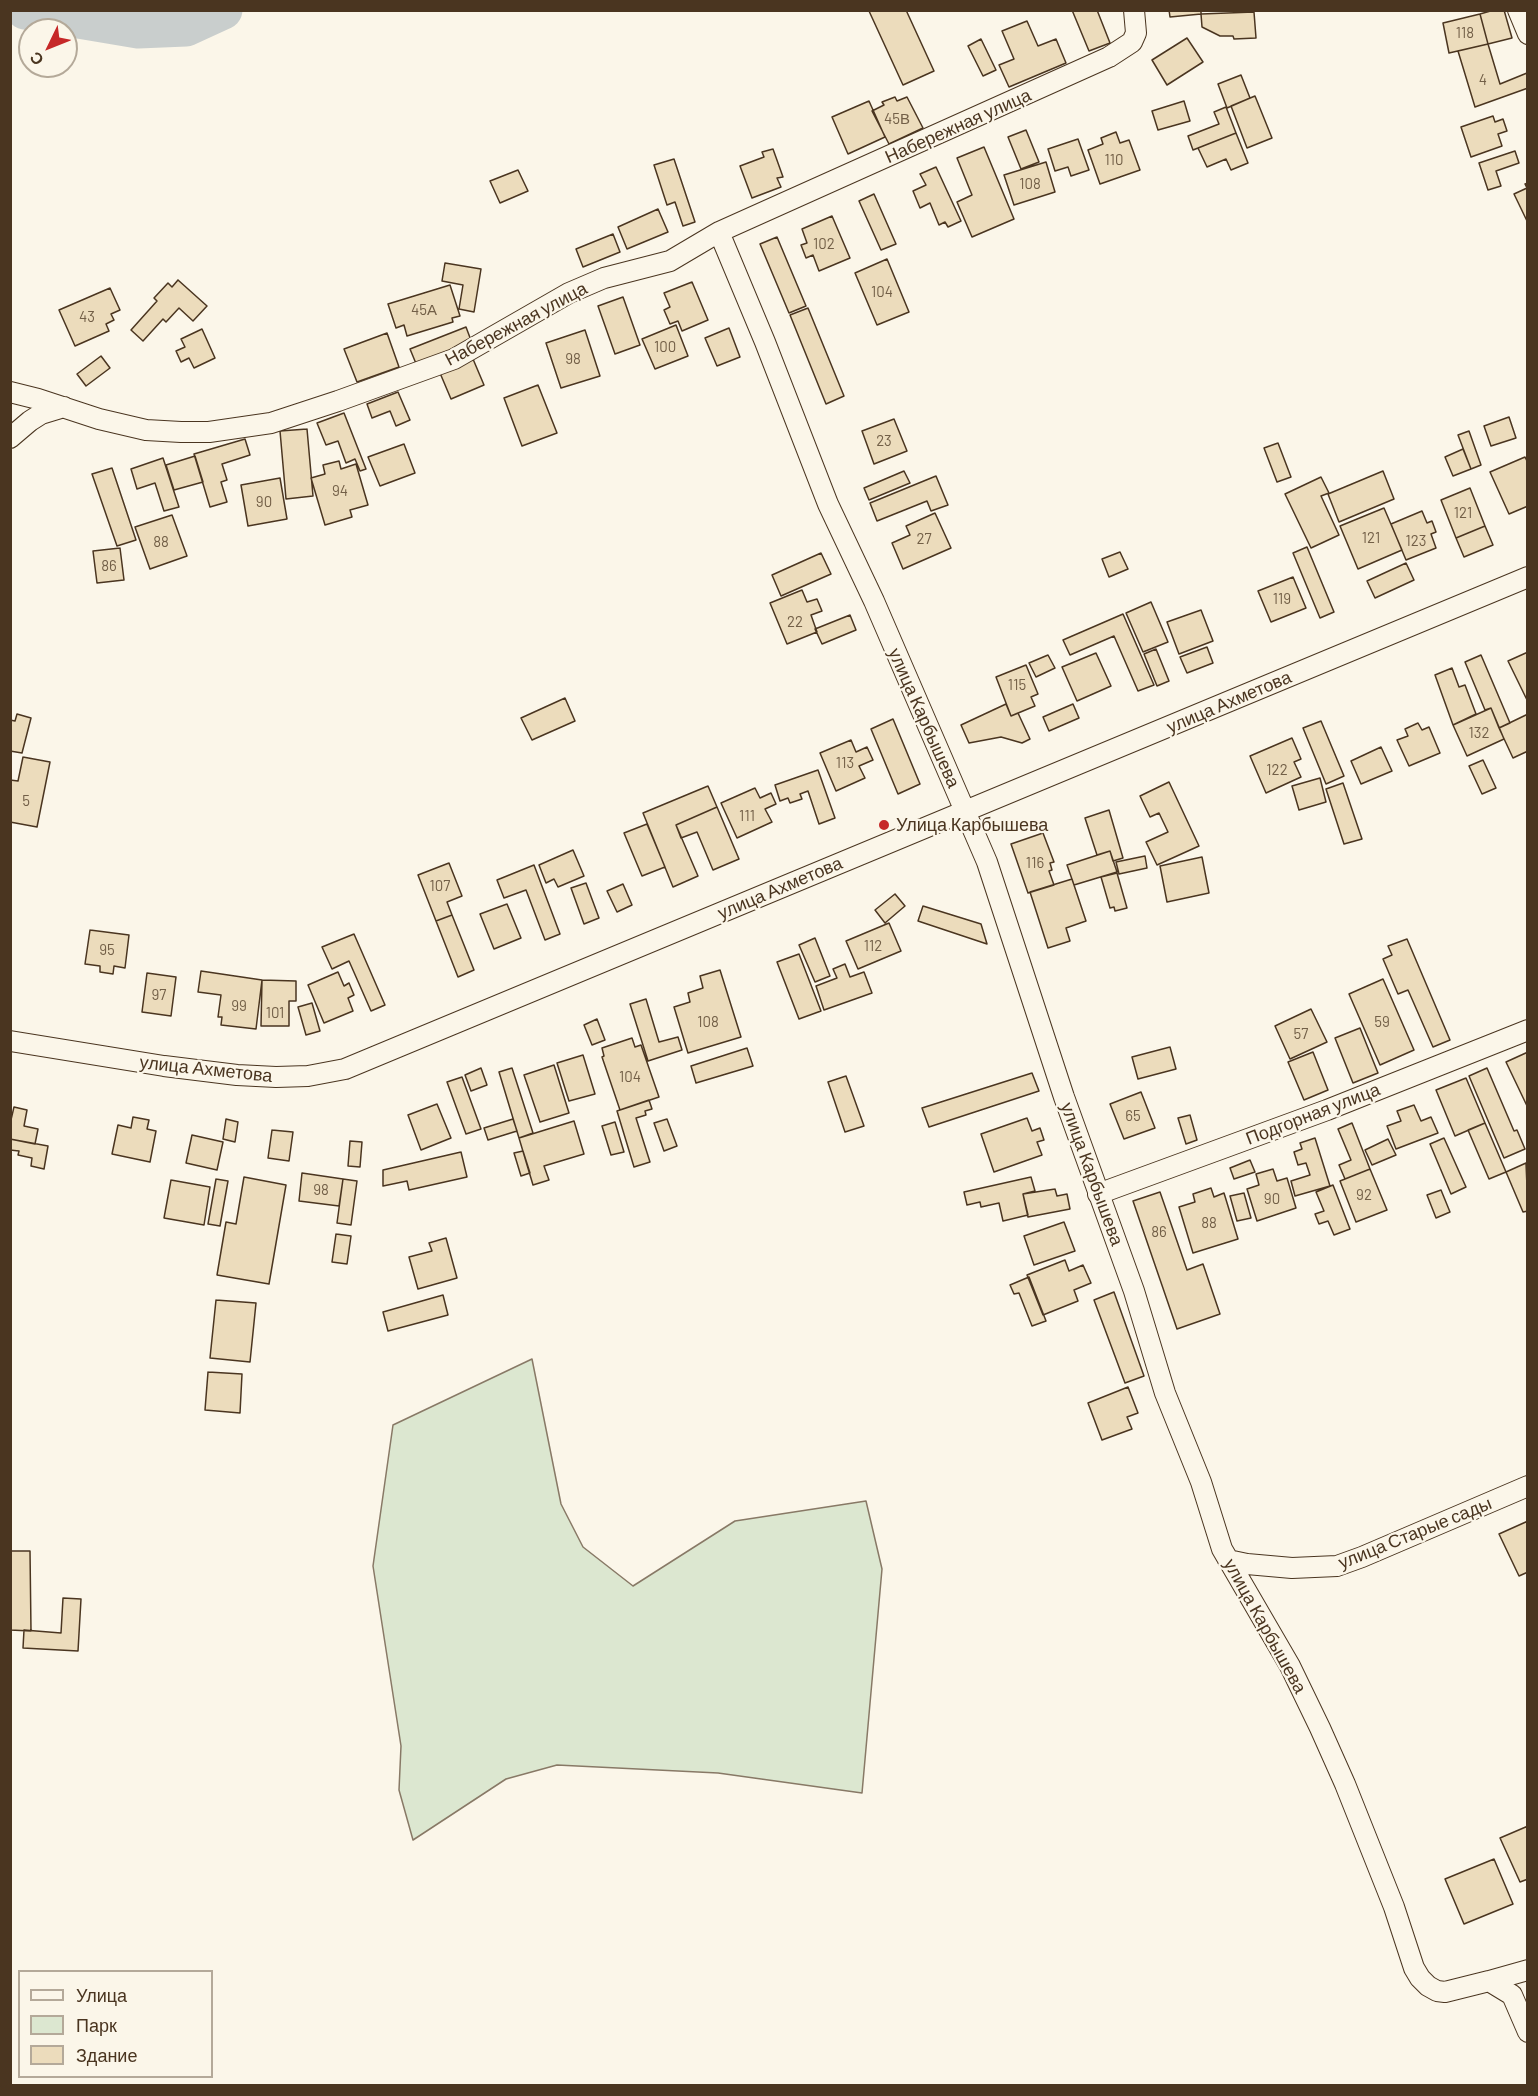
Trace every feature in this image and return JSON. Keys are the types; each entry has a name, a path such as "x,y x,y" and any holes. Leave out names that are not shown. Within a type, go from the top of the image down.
{"street":[{"name":"Набережная улица","path":"10,392 99,419 146,430 209,432 271,423 454,359 569,293 604,278 670,261 719,232 1063,79 1120,51 1132,42 1136,33 1134,10"},
{"path":"1518,10 1527,34"},
{"name":"улица Карбышева","path":"719,232 828,504 874,602 991,873 1064,1097 1134,1291 1165,1393 1201,1482 1218,1537 1228,1560 1290,1666 1346,1784 1394,1907 1414,1968 1420,1978 1437,1991 1445,1992 1527,1970"},
{"path":"10,438 41,414 64,407"},
{"name":"улица Ахметова","path":"10,1041 164,1066 237,1075 276,1077 335,1072 364,1062 1527,577"},
{"name":"Подгорная улица","path":"1098,1194 1327,1110 1527,1030"},
{"name":"улица Старые сады","path":"1228,1560 1293,1568 1337,1566 1527,1486"},
{"path":"1489,1982 1512,1995 1527,2032"}],"green space":[{"path":"532,1359 561,1504 583,1547 633,1586 735,1521 866,1501 882,1569 862,1793 718,1773 557,1765 506,1779 413,1840 399,1790 401,1746 373,1566 393,1425"}],"building":[{"path":"906,10 934,71 903,85 869,11"},
{"path":"1072,10 1097,10 1110,43 1089,51"},
{"path":"1169,10 1201,10 1201,14 1170,17"},
{"path":"1504,10 1512,38 1488,44 1480,14"},
{"path":"1254,12 1256,38 1234,39 1233,36 1220,36 1202,27 1201,14"},
{"path":"1480,14 1488,44 1449,53 1443,23"},
{"path":"1027,21 1038,46 1056,39 1066,63 1009,87 999,65 1014,59 1002,31"},
{"path":"1187,38 1203,62 1167,85 1152,60"},
{"path":"981,39 996,70 983,76 968,46"},
{"path":"1488,44 1500,84 1527,73 1528,88 1475,107 1458,51"},
{"path":"1241,75 1250,98 1227,108 1218,84"},
{"path":"1255,96 1272,138 1247,148 1231,106"},
{"path":"895,97 897,101 907,97 923,128 889,144 872,111 884,105 882,102"},
{"path":"869,101 885,137 848,154 832,117"},
{"path":"1184,101 1190,121 1158,130 1152,111"},
{"path":"1226,107 1236,133 1193,150 1188,136 1219,124 1214,112"},
{"path":"1493,116 1495,122 1503,119 1507,131 1498,134 1502,146 1471,157 1461,127"},
{"path":"1026,130 1039,162 1021,169 1008,137"},
{"path":"1116,132 1120,143 1129,140 1140,170 1100,184 1088,150 1103,144 1101,138"},
{"path":"1236,133 1248,163 1231,170 1226,159 1207,167 1198,148"},
{"path":"1078,139 1089,170 1071,176 1068,167 1055,171 1048,149"},
{"path":"984,147 1014,219 972,237 957,202 972,195 957,158"},
{"path":"773,149 783,177 777,178 781,187 752,198 740,166 764,157 762,152"},
{"path":"1515,151 1519,163 1496,171 1501,186 1488,190 1479,163"},
{"path":"674,159 695,222 683,226 675,202 667,205 654,165"},
{"path":"1046,162 1055,192 1014,205 1004,175"},
{"path":"936,167 961,221 948,227 945,222 939,225 930,203 920,208 913,191 926,185 920,174"},
{"path":"518,170 528,191 500,203 490,181"},
{"path":"1528,183 1527,221 1514,194 1527,188 1525,184"},
{"path":"874,194 896,244 881,250 859,201"},
{"path":"658,209 668,232 627,249 618,227"},
{"path":"832,216 850,258 819,271 813,255 806,258 801,245 807,243 802,229"},
{"path":"613,234 620,252 583,267 576,249"},
{"path":"777,237 806,306 789,313 760,244"},
{"path":"887,259 909,312 877,325 855,273"},
{"path":"445,263 481,269 474,312 459,309 463,285 442,281"},
{"path":"178,280 207,306 193,321 179,308 166,322 163,319 143,341 131,330 157,301 154,298 168,283 172,287"},
{"path":"692,282 708,320 682,331 678,321 670,324 664,310 670,307 664,293"},
{"path":"450,285 460,316 452,318 453,322 407,336 404,325 396,328 388,304"},
{"path":"110,288 120,310 111,314 114,320 106,324 109,331 75,346 59,310"},
{"path":"623,297 640,345 615,354 598,306"},
{"path":"808,308 844,396 826,404 790,315"},
{"path":"676,325 688,356 655,369 642,339"},
{"path":"466,327 472,343 417,366 410,349"},
{"path":"729,328 740,357 717,366 705,338"},
{"path":"202,329 215,358 194,368 189,358 181,362 176,351 185,347 181,339"},
{"path":"585,330 600,376 561,388 546,343"},
{"path":"387,333 399,367 357,382 344,349"},
{"path":"101,356 110,368 86,386 77,374"},
{"path":"473,359 484,385 451,399 440,373"},
{"path":"538,385 557,433 522,446 504,398"},
{"path":"398,392 410,420 396,426 390,411 372,418 367,404"},
{"path":"344,413 366,469 360,471 355,459 346,463 338,441 326,445 317,423"},
{"path":"1509,417 1516,438 1491,446 1484,426"},
{"path":"894,419 907,451 874,464 862,431"},
{"path":"307,429 313,496 286,499 280,431"},
{"path":"1469,431 1481,465 1471,469 1458,435"},
{"path":"245,439 250,455 222,464 227,480 221,482 227,502 210,507 194,454"},
{"path":"1278,443 1291,477 1277,482 1264,448"},
{"path":"404,444 415,473 380,486 368,457"},
{"path":"1463,449 1471,469 1453,476 1445,457"},
{"path":"195,456 203,482 174,490 166,465"},
{"path":"1525,457 1528,463 1528,506 1509,514 1490,472"},
{"path":"163,458 179,507 164,511 155,483 137,489 131,469"},
{"path":"339,461 341,469 356,464 368,505 350,510 352,517 325,525 311,478 325,474 323,465"},
{"path":"112,468 136,540 117,546 92,474"},
{"path":"904,471 910,483 869,500 864,488"},
{"path":"1383,471 1394,499 1339,522 1328,494"},
{"path":"936,476 948,505 931,511 927,501 877,521 870,503"},
{"path":"1321,477 1329,493 1321,496 1339,535 1311,548 1285,494"},
{"path":"280,478 287,519 248,526 241,485"},
{"path":"1470,488 1485,526 1456,538 1441,500"},
{"path":"1384,508 1402,550 1358,569 1340,526"},
{"path":"1422,511 1427,523 1432,521 1436,532 1431,534 1436,548 1406,560 1391,524"},
{"path":"935,513 951,548 903,569 892,543 910,535 906,526"},
{"path":"172,515 187,556 150,569 135,527"},
{"path":"1485,526 1493,545 1464,557 1456,538"},
{"path":"1307,547 1334,612 1320,618 1293,553"},
{"path":"120,548 124,580 97,583 93,551"},
{"path":"1120,552 1128,569 1109,577 1102,559"},
{"path":"821,553 831,574 781,596 772,575"},
{"path":"1406,563 1414,580 1375,598 1367,581"},
{"path":"1293,577 1306,608 1271,622 1258,591"},
{"path":"802,590 807,602 817,599 822,611 811,615 817,632 787,644 770,603"},
{"path":"1151,602 1168,642 1143,652 1126,613"},
{"path":"1201,610 1213,641 1179,654 1167,622"},
{"path":"1123,614 1154,685 1138,691 1114,636 1070,655 1063,640"},
{"path":"850,615 856,630 822,644 815,629"},
{"path":"1207,647 1213,663 1187,673 1180,657"},
{"path":"1156,649 1169,681 1157,686 1144,654"},
{"path":"1528,652 1528,702 1508,661"},
{"path":"1096,653 1111,686 1077,701 1062,667"},
{"path":"1048,655 1055,668 1036,677 1029,663"},
{"path":"1481,655 1510,723 1499,728 1491,708 1485,710 1465,662"},
{"path":"1026,665 1038,694 1031,697 1035,706 1011,716 996,677"},
{"path":"1452,668 1459,687 1465,685 1476,714 1453,725 1435,675"},
{"path":"565,698 575,721 532,740 521,718"},
{"path":"1006,704 1011,716 1018,713 1030,739 1022,743 1001,737 969,743 961,725"},
{"path":"1073,704 1079,718 1049,731 1043,717"},
{"path":"1491,708 1504,739 1467,756 1453,725"},
{"path":"17,714 31,718 22,753 10,751 10,720 15,721"},
{"path":"1528,714 1528,751 1513,758 1499,728"},
{"path":"893,719 920,784 898,794 871,729"},
{"path":"1321,721 1344,776 1326,784 1303,728"},
{"path":"1418,723 1422,730 1429,727 1440,753 1409,766 1397,740 1408,736 1405,729"},
{"path":"1292,738 1301,759 1294,762 1301,777 1266,793 1250,756"},
{"path":"851,740 856,752 867,747 873,760 859,766 865,778 836,791 820,753"},
{"path":"1381,747 1392,771 1361,784 1351,761"},
{"path":"23,757 50,762 37,827 10,822 10,780 18,781"},
{"path":"1483,760 1496,788 1482,794 1469,766"},
{"path":"818,770 835,818 819,824 808,791 800,794 802,799 790,803 788,798 780,801 775,785"},
{"path":"1320,778 1326,802 1299,810 1292,786"},
{"path":"1169,782 1199,846 1157,865 1146,842 1168,832 1159,813 1150,817 1140,796"},
{"path":"1343,783 1362,839 1344,844 1326,789"},
{"path":"708,786 717,807 676,825 698,876 673,887 643,813"},
{"path":"755,788 760,798 771,793 776,804 765,809 772,822 737,838 721,803"},
{"path":"717,807 739,859 713,870 697,832 681,838 676,825"},
{"path":"1109,810 1123,858 1113,861 1110,851 1097,855 1085,818"},
{"path":"647,824 665,867 642,876 624,833"},
{"path":"1043,833 1054,862 1050,863 1052,870 1049,871 1054,885 1028,893 1011,844"},
{"path":"573,850 584,876 558,887 554,879 546,883 539,865"},
{"path":"1110,851 1117,872 1074,885 1067,865"},
{"path":"1145,856 1147,868 1119,874 1116,862"},
{"path":"1202,857 1209,893 1167,902 1160,866"},
{"path":"449,863 462,896 447,902 452,915 436,921 418,875"},
{"path":"534,865 560,934 545,940 526,890 504,898 497,880"},
{"path":"1117,873 1127,908 1115,911 1114,907 1110,908 1101,877"},
{"path":"1072,879 1086,921 1066,928 1070,941 1048,948 1030,892"},
{"path":"586,883 599,918 584,924 571,888"},
{"path":"623,884 632,905 617,912 607,891"},
{"path":"895,894 905,906 885,923 875,910"},
{"path":"507,904 521,938 494,949 480,914"},
{"path":"923,906 981,924 987,944 918,921"},
{"path":"452,915 474,970 458,977 436,921"},
{"path":"889,923 901,951 858,969 846,941"},
{"path":"90,930 129,935 125,968 114,966 113,974 100,972 100,966 85,964"},
{"path":"354,934 385,1005 371,1011 349,961 332,969 322,947"},
{"path":"815,938 830,976 815,982 799,945"},
{"path":"1407,939 1450,1040 1433,1047 1408,990 1398,994 1383,959 1392,955 1388,946"},
{"path":"799,954 821,1011 799,1019 777,962"},
{"path":"845,964 850,977 864,972 872,993 824,1010 816,986 837,978 833,969"},
{"path":"720,970 741,1037 688,1053 674,1007 690,1002 688,993 703,988 700,976"},
{"path":"201,971 262,980 256,1029 221,1025 222,1017 218,1017 221,995 198,992"},
{"path":"338,972 344,986 349,983 354,995 348,998 353,1011 324,1023 308,985"},
{"path":"147,973 176,977 171,1016 142,1012"},
{"path":"1383,979 1414,1050 1380,1065 1349,994"},
{"path":"262,980 296,981 296,1001 289,1001 289,1026 261,1026"},
{"path":"646,999 659,1042 678,1037 682,1050 648,1061 630,1004"},
{"path":"312,1003 320,1031 306,1035 298,1007"},
{"path":"1311,1009 1327,1042 1290,1059 1275,1026"},
{"path":"597,1019 605,1040 592,1045 584,1025"},
{"path":"1360,1028 1378,1073 1353,1083 1335,1038"},
{"path":"632,1038 635,1047 641,1045 659,1097 620,1110 602,1057 604,1056 602,1048"},
{"path":"1170,1047 1176,1069 1138,1079 1132,1057"},
{"path":"747,1048 753,1066 696,1083 691,1066"},
{"path":"1313,1052 1328,1090 1304,1100 1288,1062"},
{"path":"1528,1052 1528,1108 1506,1062"},
{"path":"583,1055 595,1094 569,1101 557,1063"},
{"path":"554,1065 569,1113 540,1122 524,1075"},
{"path":"481,1068 487,1085 471,1091 465,1075"},
{"path":"512,1068 533,1133 519,1138 499,1072"},
{"path":"1487,1068 1514,1131 1517,1130 1525,1149 1504,1158 1469,1076"},
{"path":"1032,1073 1039,1091 929,1127 922,1108"},
{"path":"846,1076 864,1126 845,1132 828,1082"},
{"path":"462,1077 481,1129 466,1134 447,1082"},
{"path":"1466,1078 1485,1123 1455,1136 1436,1090"},
{"path":"1141,1092 1155,1128 1124,1139 1110,1104"},
{"path":"649,1100 652,1109 645,1111 646,1115 636,1118 650,1162 634,1167 617,1111"},
{"path":"437,1104 451,1138 421,1150 408,1115"},
{"path":"1414,1105 1421,1121 1431,1117 1438,1133 1396,1149 1387,1126 1401,1121 1397,1111"},
{"path":"14,1107 27,1110 24,1126 38,1129 35,1144 10,1139 10,1124"},
{"path":"1190,1115 1197,1140 1186,1144 1178,1118"},
{"path":"133,1117 149,1120 147,1129 156,1131 150,1162 112,1154 118,1125 131,1128"},
{"path":"1027,1118 1032,1131 1040,1128 1044,1140 1037,1142 1042,1155 994,1172 981,1134"},
{"path":"226,1119 238,1122 235,1142 223,1139"},
{"path":"513,1119 517,1131 488,1140 484,1128"},
{"path":"667,1119 677,1146 664,1151 654,1123"},
{"path":"574,1121 584,1154 544,1166 549,1180 533,1185 519,1138"},
{"path":"615,1122 624,1152 611,1155 602,1126"},
{"path":"1352,1123 1370,1169 1345,1179 1339,1165 1351,1160 1338,1129"},
{"path":"1485,1123 1506,1172 1489,1179 1468,1130"},
{"path":"272,1130 293,1132 289,1161 268,1158"},
{"path":"192,1135 223,1142 217,1170 186,1163"},
{"path":"1315,1138 1330,1186 1295,1196 1291,1181 1310,1175 1306,1163 1298,1165 1294,1152 1302,1149 1300,1143"},
{"path":"1444,1138 1466,1187 1451,1194 1430,1144"},
{"path":"10,1139 48,1146 44,1169 31,1166 32,1158 18,1155 19,1151 10,1150"},
{"path":"1388,1139 1396,1155 1372,1165 1365,1150"},
{"path":"350,1141 362,1142 360,1167 348,1166"},
{"path":"523,1151 530,1173 521,1176 514,1153"},
{"path":"461,1152 467,1177 409,1190 407,1181 383,1186 383,1170"},
{"path":"1250,1160 1255,1172 1234,1179 1230,1168"},
{"path":"1526,1163 1528,1211 1523,1212 1506,1172"},
{"path":"1273,1169 1277,1181 1287,1178 1296,1208 1257,1221 1247,1189 1259,1185 1256,1174"},
{"path":"1370,1169 1387,1210 1356,1222 1340,1181"},
{"path":"302,1173 343,1179 339,1206 299,1201"},
{"path":"244,1177 286,1185 269,1284 217,1275 226,1222 236,1224"},
{"path":"1031,1177 1035,1191 1023,1194 1028,1215 1003,1221 999,1203 981,1207 980,1202 967,1205 964,1192"},
{"path":"216,1179 228,1181 220,1226 208,1224"},
{"path":"343,1179 357,1181 351,1225 337,1223"},
{"path":"171,1180 210,1187 204,1225 164,1218"},
{"path":"1333,1185 1350,1229 1334,1235 1328,1221 1319,1224 1315,1214 1324,1211 1316,1192"},
{"path":"1211,1188 1214,1197 1224,1193 1238,1239 1193,1253 1179,1207 1195,1202 1193,1194"},
{"path":"1055,1189 1057,1196 1067,1194 1070,1209 1028,1217 1023,1194"},
{"path":"1441,1190 1450,1212 1436,1218 1427,1195"},
{"path":"1160,1192 1187,1270 1203,1264 1220,1314 1177,1329 1133,1201"},
{"path":"1244,1193 1251,1218 1237,1221 1230,1196"},
{"path":"1064,1222 1075,1251 1034,1265 1024,1236"},
{"path":"336,1234 351,1236 347,1264 332,1262"},
{"path":"446,1238 457,1278 418,1289 409,1257 432,1251 429,1243"},
{"path":"1065,1260 1069,1271 1083,1265 1091,1283 1074,1290 1078,1301 1043,1315 1027,1275"},
{"path":"1029,1277 1046,1321 1032,1326 1019,1293 1014,1294 1010,1285"},
{"path":"1114,1292 1144,1376 1125,1383 1094,1300"},
{"path":"443,1295 448,1315 388,1331 383,1312"},
{"path":"216,1300 256,1303 250,1362 210,1358"},
{"path":"208,1372 242,1374 240,1413 205,1410"},
{"path":"1128,1387 1138,1413 1127,1417 1132,1429 1102,1440 1088,1403"},
{"path":"1528,1521 1528,1572 1519,1576 1499,1534"},
{"path":"10,1551 30,1551 31,1631 10,1630"},
{"path":"63,1598 81,1599 78,1651 23,1648 24,1630 61,1633"},
{"path":"1528,1826 1528,1879 1520,1882 1500,1838"},
{"path":"1494,1859 1513,1904 1464,1924 1445,1879"}],"waterway":[{"path":"25,10 138,29 186,27 223,10"}],"place":[{"name":"Улица Карбышева","path":"884,825"}]}
